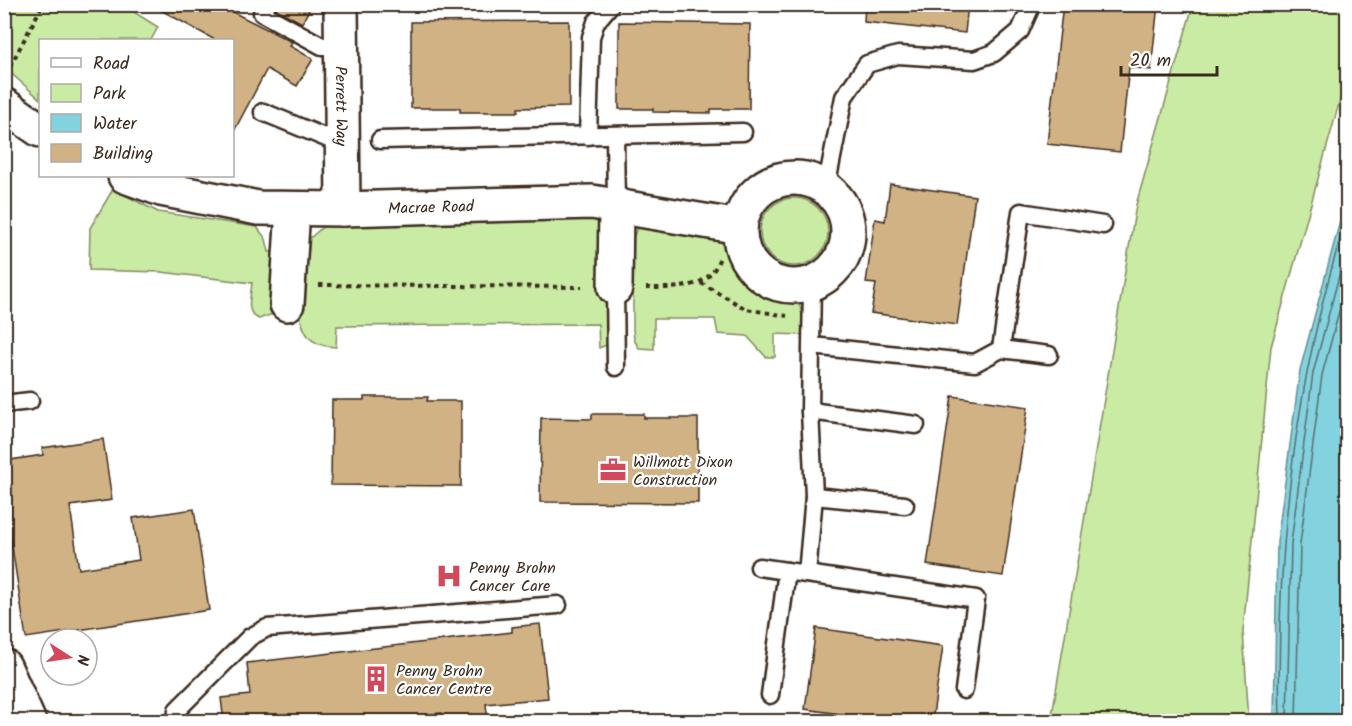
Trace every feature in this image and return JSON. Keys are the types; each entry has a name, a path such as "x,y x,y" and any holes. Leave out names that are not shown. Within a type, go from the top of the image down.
{"street":[{"name":"Perrett Way","path":"341,4 343,209"},
{"path":"7,113 39,129"},
{"name":"Macrae Road","path":"127,177 161,189 258,208 343,209 592,202 616,204 732,225"},
{"path":"790,178 809,180 826,188 840,202 847,220 848,240 842,259 829,274 812,284 794,287 776,284 760,275 748,262 732,225 757,193 772,182 790,178"},
{"path":"615,288 616,204"},
{"path":"288,294 293,209"},
{"path":"4,666 28,722"}],"lane":[{"path":"267,4 262,13 322,46 341,46"},
{"path":"588,136 591,37 596,22 611,4"},
{"path":"826,188 844,97 867,64 898,55 974,60 994,53 1020,31 1032,4"},
{"path":"263,112 341,144"},
{"path":"380,140 743,132"},
{"path":"615,135 616,204"},
{"path":"1001,349 1021,212 1103,225"},
{"path":"807,574 814,496 810,411 812,284"},
{"path":"615,288 616,367"},
{"path":"812,346 975,363 1001,349 1049,355"},
{"path":"4,404 30,401"},
{"path":"810,411 916,425"},
{"path":"814,496 905,506"},
{"path":"759,567 976,599 964,690"},
{"path":"770,695 787,571"},
{"path":"176,722 177,710 250,637 267,628 558,605"}],"path":[{"path":"4,78 43,4"},
{"path":"288,294 688,287 701,283 718,262 732,225"},
{"path":"701,283 746,309 772,315 812,317"}],"green space":[{"path":"5,4 135,5 132,11 158,27 152,39 39,39 39,98 5,68"},
{"path":"1193,5 1347,5 1347,75 1271,347 1243,631 1249,721 1051,721 1136,205"},
{"path":"113,189 158,212 257,227 266,239 269,252 278,252 277,305 273,314 259,319 251,313 249,304 252,283 161,272 89,270 90,228"},
{"path":"794,198 807,201 818,208 825,219 828,232 825,245 818,256 807,263 794,266 781,263 770,256 763,245 760,232 763,219 770,208 781,201"},
{"path":"590,218 600,221 607,229 609,344 599,348 598,324 337,326 336,347 317,343 305,332 301,319 310,238 325,225"},
{"path":"643,225 728,238 754,277 764,286 796,300 800,306 803,335 775,334 775,357 766,357 747,336 718,334 715,319 654,319 654,349 639,348 634,340 633,329 633,239 636,230"}],"water":[{"path":"1347,195 1347,721 1274,721 1277,542 1300,370"}],"building":[{"path":"150,4 217,4 292,42 290,46 313,59 297,86 267,69 234,131 234,39 213,39"},
{"path":"278,4 312,4 302,23 276,9"},
{"path":"865,4 968,4 965,33 864,22"},
{"path":"1063,4 1158,4 1151,70 1129,67 1120,152 1047,144"},
{"path":"569,21 569,107 518,108 518,112 460,112 460,108 411,108 411,22"},
{"path":"619,22 750,24 749,109 711,109 711,113 619,109"},
{"path":"890,184 975,196 957,325 871,313 876,284 866,283 875,219 885,221"},
{"path":"952,396 1028,407 1003,576 927,565"},
{"path":"364,397 428,397 427,401 461,401 461,486 331,485 332,400 364,400"},
{"path":"592,414 644,414 644,418 698,418 698,503 540,502 541,418 592,419"},
{"path":"103,439 112,500 70,506 79,569 139,560 133,518 194,509 209,610 98,627 39,627 39,636 26,638 4,495 4,461 43,455 42,448"},
{"name":"Penny Brohn Cancer Centre","path":"540,624 548,698 486,704 488,722 443,722 442,713 392,718 392,722 224,722 221,698 250,695 247,663 512,632 512,627"},
{"path":"816,628 943,646 932,722 898,722 805,709"}],"place":[{"name":"Willmott Dixon Construction","path":"613,470"},
{"name":"Penny Brohn Cancer Care","path":"449,576"},
{"name":"Penny Brohn Cancer Centre","path":"376,679"}]}
